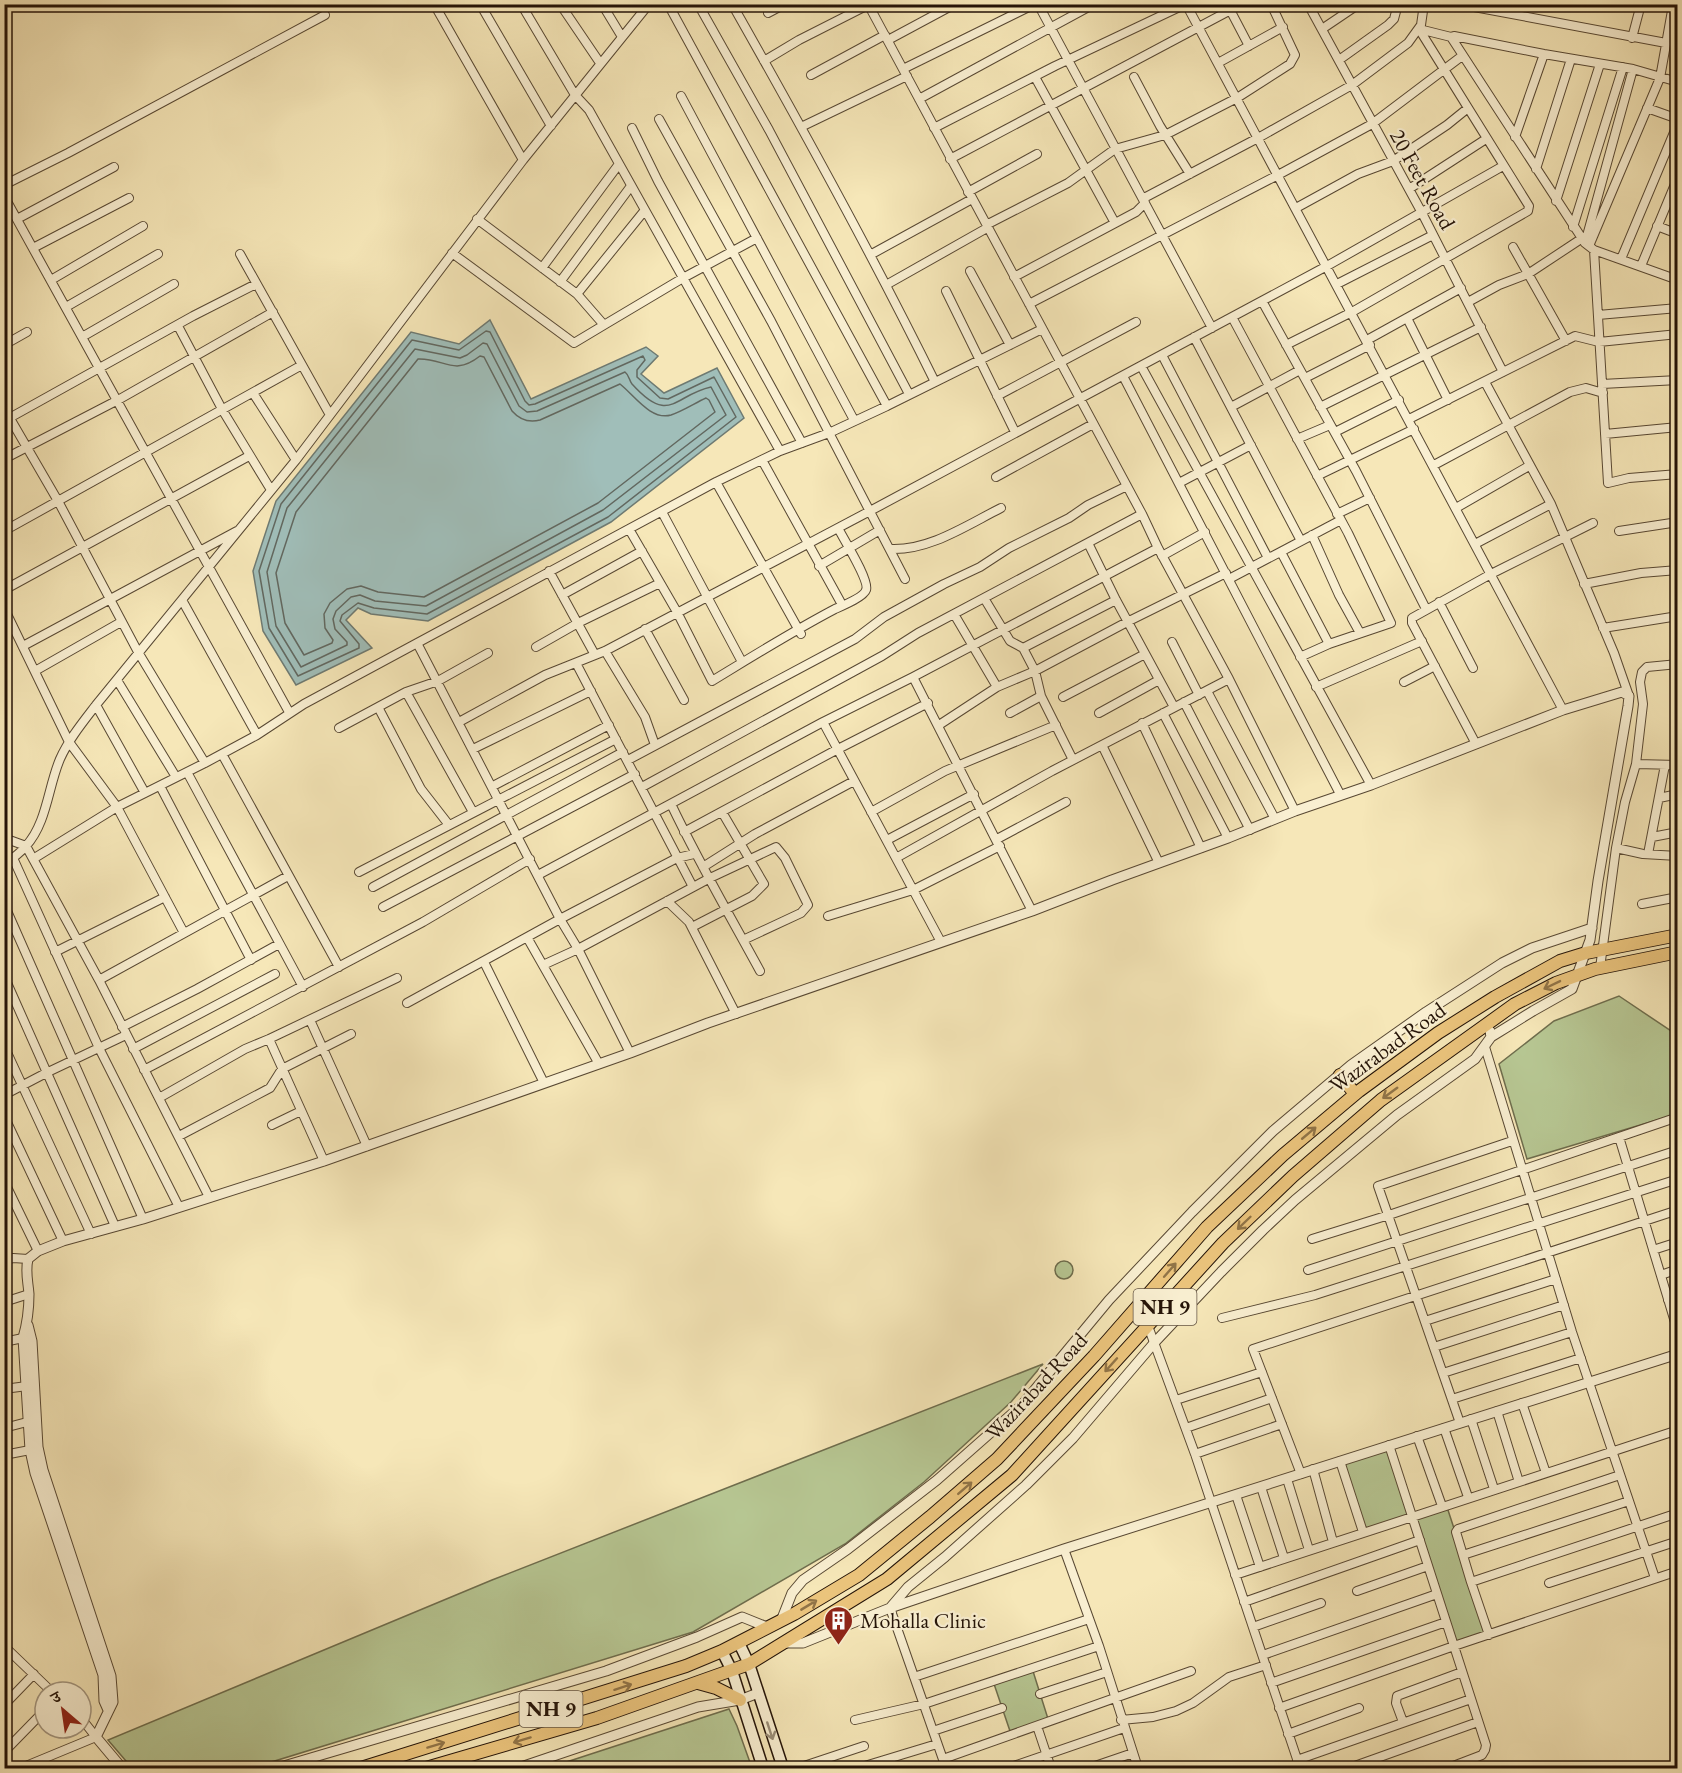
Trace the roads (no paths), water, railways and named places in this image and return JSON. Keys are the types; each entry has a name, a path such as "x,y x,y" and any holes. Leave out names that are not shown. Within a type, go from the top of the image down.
{"main road":[{"name":"Wazirabad Road","path":"361,1768 686,1666 740,1643 859,1575 997,1459 1094,1356 1208,1227 1283,1155 1355,1094 1438,1033 1489,1000 1560,961 1602,949 1677,935"},
{"name":"Wazirabad Road","path":"426,1768 597,1718 732,1671 749,1664 886,1580 1012,1475 1223,1243 1293,1176 1381,1100 1494,1019 1556,983 1600,968 1677,952"},
{"path":"1489,1000 1494,1019"},
{"path":"1340,1075 1355,1094"},
{"path":"740,1643 783,1768"},
{"path":"722,1651 732,1671 763,1768"},
{"path":"698,1683 716,1688 740,1700"}],"street":[{"path":"434,4 523,160"},
{"path":"480,4 551,126"},
{"path":"521,4 575,95 589,110 780,451"},
{"path":"560,4 600,63"},
{"path":"602,4 622,37"},
{"path":"668,4 888,406"},
{"path":"698,4 769,130 909,394"},
{"path":"732,4 870,255 935,382"},
{"path":"768,13 785,4"},
{"path":"811,75 955,4"},
{"path":"801,127 1036,4 1212,328"},
{"path":"919,99 1094,4"},
{"path":"934,128 1186,4 1434,465 1515,624 1563,710"},
{"path":"950,159 1198,27 1229,7 1242,4"},
{"path":"886,285 987,228 988,224 1040,198 1087,170 1115,149 1165,135 1237,98 1294,60 1295,55 1271,4"},
{"name":"20 Feet Road","path":"1308,4 1422,213 1503,372"},
{"path":"1322,29 1359,4"},
{"path":"1339,60 1388,26 1394,19 1398,4"},
{"path":"1014,277 1136,212 1145,203 1144,198 1352,85 1408,43 1419,29 1424,4"},
{"path":"1458,4 1666,43"},
{"path":"1632,38 1641,4"},
{"path":"764,61 868,5 1142,514 1295,811"},
{"path":"4,864 26,846 39,825 59,762 69,742 96,705 296,460 477,219 645,6"},
{"path":"1468,302 1587,243 1660,78 1674,6"},
{"path":"1229,7 1249,46"},
{"path":"4,185 325,15"},
{"path":"1218,63 1283,27"},
{"path":"1419,29 1451,37 1633,69 1677,82"},
{"path":"1286,345 1352,312 1527,211 1529,206 1419,29"},
{"path":"1451,37 1573,227 1587,243 1621,259 1677,280"},
{"path":"1515,137 1544,54"},
{"path":"1029,304 1372,124 1462,56"},
{"path":"1536,170 1571,59"},
{"path":"1556,201 1600,64"},
{"path":"1573,227 1623,68"},
{"path":"1633,69 1587,243 1598,315 1608,483 1629,478 1677,474"},
{"path":"1035,77 1115,223"},
{"path":"1134,77 1165,135 1190,174"},
{"path":"681,96 854,420"},
{"path":"1296,208 1358,174 1393,161 1468,108"},
{"path":"1621,259 1677,121 1647,108"},
{"path":"659,119 771,321 905,579"},
{"path":"632,128 658,181 802,443"},
{"path":"1409,189 1486,139"},
{"path":"870,255 1037,154"},
{"path":"542,268 619,164"},
{"path":"459,722 544,675 605,651 870,511 1327,266 1503,166"},
{"path":"17,219 114,167"},
{"path":"1641,266 1676,182"},
{"path":"560,282 631,186"},
{"path":"4,196 289,712"},
{"path":"33,248 129,198"},
{"path":"578,294 645,210"},
{"path":"477,219 578,294 604,325"},
{"path":"51,280 143,226"},
{"path":"1657,226 1677,234"},
{"path":"1337,284 1433,235"},
{"path":"452,254 574,343 683,278 757,238"},
{"path":"1513,247 1566,341"},
{"path":"66,307 158,254"},
{"path":"240,254 330,415"},
{"path":"970,271 1010,345"},
{"path":"82,337 174,284"},
{"path":"7,419 193,316 256,284"},
{"path":"1305,378 1461,288"},
{"path":"946,291 1015,432"},
{"path":"1262,301 1370,498 1426,609"},
{"path":"1598,315 1677,308"},
{"path":"4,459 118,400 273,312"},
{"path":"1232,317 1339,517 1391,623 1329,644 1300,657"},
{"path":"1407,318 1448,400"},
{"path":"998,396 1136,322"},
{"path":"178,326 223,411 271,490"},
{"path":"1320,407 1481,327"},
{"path":"33,859 117,807 256,735 289,712 716,482 780,451 829,433 888,406 1042,329"},
{"path":"4,345 27,332"},
{"path":"1409,419 1575,336 1599,342 1677,334"},
{"path":"1194,338 1301,541"},
{"path":"1162,355 1268,558"},
{"path":"4,531 302,365"},
{"path":"1141,366 1371,785"},
{"path":"1231,407 1300,370"},
{"path":"1123,376 1340,794"},
{"path":"1434,465 1509,427 1570,392 1586,388 1677,380"},
{"path":"1485,381 1551,504 1629,696 1592,928 1586,953 1572,989 1491,1037"},
{"path":"253,393 296,460"},
{"path":"1298,440 1333,429 1399,400"},
{"path":"4,408 7,419 28,446 138,652 205,763"},
{"path":"996,477 1093,424"},
{"path":"1605,434 1677,427"},
{"path":"1317,476 1414,429"},
{"path":"1179,483 1251,445"},
{"path":"4,590 249,456"},
{"path":"762,460 840,601"},
{"path":"1456,508 1529,466"},
{"path":"716,482 799,631"},
{"path":"628,760 855,639 884,617 1127,486"},
{"path":"939,725 997,687 1035,671 1183,594 1251,568 1312,536 1370,498"},
{"path":"1475,544 1551,504"},
{"path":"890,549 905,550 938,539 1001,508"},
{"path":"662,512 742,662"},
{"path":"642,787 954,614 1142,514"},
{"path":"1476,744 1412,618 1491,574 1593,522"},
{"path":"1619,531 1677,522"},
{"path":"629,529 677,612 712,681 866,591 863,576 838,528"},
{"path":"23,646 241,529"},
{"path":"819,566 880,530"},
{"path":"1162,556 1204,532"},
{"path":"1312,536 1339,595 1360,633"},
{"path":"1088,543 1174,707"},
{"path":"538,875 823,722 914,677 1158,548"},
{"path":"562,595 642,551"},
{"path":"1281,552 1329,644"},
{"path":"1584,584 1641,573 1677,570"},
{"path":"549,571 595,655"},
{"path":"536,647 578,623 660,583"},
{"path":"984,598 1011,641 1023,648 1035,671 1041,696 1073,760"},
{"path":"182,600 256,735"},
{"path":"1023,648 1116,600"},
{"path":"1440,602 1473,668"},
{"path":"4,608 69,742 117,807 184,933"},
{"path":"954,614 997,687"},
{"path":"1603,628 1677,616"},
{"path":"35,671 121,621"},
{"path":"645,629 684,700"},
{"path":"1316,687 1422,641"},
{"path":"1172,642 1199,695"},
{"path":"417,643 560,919 578,949 630,1053"},
{"path":"605,651 645,717 655,746"},
{"path":"339,728 406,692 438,681 488,653"},
{"path":"1063,697 1145,654"},
{"path":"576,663 693,887"},
{"path":"1600,968 1616,848 1625,802 1636,764 1643,704 1640,682 1642,672 1647,667 1677,664"},
{"path":"1404,682 1435,666"},
{"path":"914,677 1032,911"},
{"path":"896,858 1073,760 1229,679"},
{"path":"117,680 176,777"},
{"path":"1099,713 1159,680"},
{"path":"473,749 591,691"},
{"path":"1207,691 1275,819"},
{"path":"406,692 473,812"},
{"path":"50,1505 35,1473 30,1450 23,1338 27,1323 29,1294 26,1271 28,1259 38,1251 63,1241 142,1219 367,1146 1032,911 1340,794 1371,785 1563,710 1610,694 1622,692 1629,696"},
{"path":"1010,713 1041,696"},
{"path":"1184,702 1250,830"},
{"path":"684,832 928,703"},
{"path":"96,705 145,793"},
{"path":"378,707 421,789 449,825"},
{"path":"1163,713 1228,838"},
{"path":"823,722 941,942"},
{"path":"1142,723 1201,848"},
{"path":"493,786 609,725"},
{"path":"871,812 959,765 1056,725"},
{"path":"359,872 616,739"},
{"path":"1102,745 1159,863"},
{"path":"373,887 623,752"},
{"path":"222,754 339,967"},
{"path":"1636,764 1677,765"},
{"path":"1648,854 1665,765"},
{"path":"187,772 303,987"},
{"path":"383,907 635,774"},
{"path":"703,867 741,843 854,781"},
{"path":"160,786 251,960"},
{"path":"887,840 974,794"},
{"path":"1659,798 1677,794"},
{"path":"828,916 913,890 999,843 1066,802"},
{"path":"670,804 694,854 710,878 760,971"},
{"path":"692,927 752,896 764,884 722,812"},
{"path":"1652,837 1677,832"},
{"path":"4,838 26,846 99,980 209,1197"},
{"path":"543,965 578,949 710,878 776,847 780,849 808,905 801,913 743,940"},
{"path":"1616,848 1677,856"},
{"path":"407,1003 677,858 694,854"},
{"path":"13,858 99,1048 179,1207"},
{"path":"144,1070 423,922 530,859"},
{"path":"99,980 288,876"},
{"path":"55,952 165,897"},
{"path":"1642,904 1677,897"},
{"path":"667,901 689,922 736,1014"},
{"path":"4,904 142,1219"},
{"path":"781,1620 792,1593 803,1580 848,1550 937,1480 1022,1405 1109,1300 1273,1131 1340,1075 1426,1012 1502,963 1532,948 1592,928"},
{"path":"528,939 599,1064"},
{"path":"4,1095 99,1048 124,1031 279,944"},
{"path":"484,962 544,1083"},
{"path":"133,1049 275,974"},
{"path":"4,976 115,1226"},
{"path":"159,1098 245,1049 269,1040 397,978"},
{"path":"890,1608 908,1587 1018,1492 1073,1438 1155,1342 1221,1272 1295,1200 1397,1115 1475,1059 1491,1037 1494,1019"},
{"path":"310,1020 367,1146"},
{"path":"179,1136 270,1088 282,1069 324,1050 351,1034"},
{"path":"269,1040 324,1161"},
{"path":"4,1046 91,1234"},
{"path":"1485,1047 1521,1171 1588,1383 1655,1578"},
{"path":"272,1125 301,1111"},
{"path":"4,1116 63,1241"},
{"path":"1312,1239 1677,1117"},
{"path":"1619,1137 1677,1329"},
{"path":"1460,1423 1378,1186 1512,1141"},
{"path":"1308,1270 1677,1150"},
{"path":"1222,1318 1315,1295 1677,1179"},
{"path":"4,1181 38,1251"},
{"path":"1301,1473 1253,1349 1677,1210"},
{"path":"1653,1250 1677,1242"},
{"path":"5,1260 20,1257 28,1259"},
{"path":"1660,1275 1677,1269"},
{"path":"1425,1321 1556,1279"},
{"path":"4,1302 29,1294"},
{"path":"1668,1300 1677,1297"},
{"path":"1434,1347 1564,1305"},
{"path":"21,1768 96,1737 108,1710 104,1701 102,1675 50,1505 38,1447 32,1341 27,1323"},
{"path":"1148,1326 1195,1454 1300,1768"},
{"path":"1443,1373 1572,1332"},
{"path":"4,1342 23,1338"},
{"path":"782,1643 802,1643 890,1608 1064,1549 1677,1354"},
{"path":"1452,1399 1581,1358"},
{"path":"1176,1400 1262,1372"},
{"path":"4,1389 27,1386"},
{"path":"1186,1428 1272,1398"},
{"path":"1522,1403 1546,1473"},
{"path":"1497,1411 1519,1482"},
{"path":"1471,1419 1494,1489"},
{"path":"4,1428 27,1422"},
{"path":"1195,1454 1282,1424"},
{"path":"1444,1428 1468,1497"},
{"path":"1234,1575 1677,1430"},
{"path":"1417,1436 1442,1506"},
{"path":"1389,1445 1486,1745 1485,1750 1476,1758 1448,1768"},
{"path":"4,1455 30,1450"},
{"path":"1340,1461 1363,1532"},
{"path":"1313,1469 1333,1542"},
{"path":"1489,1635 1463,1556 1456,1532 1458,1529 1620,1476"},
{"path":"1287,1479 1309,1550"},
{"path":"1261,1487 1284,1558"},
{"path":"1236,1495 1260,1567"},
{"path":"1463,1556 1629,1501"},
{"path":"1471,1582 1677,1513"},
{"path":"1244,1602 1420,1540"},
{"path":"1549,1583 1677,1540"},
{"path":"1064,1549 1099,1646 1138,1768"},
{"path":"1357,1591 1428,1566"},
{"path":"1279,1708 1677,1571"},
{"path":"1263,1655 1437,1594"},
{"path":"1253,1627 1321,1604"},
{"path":"890,1608 946,1768"},
{"path":"277,1768 606,1671 697,1637 742,1617 767,1627"},
{"path":"914,1677 1089,1619"},
{"path":"1271,1683 1446,1622"},
{"path":"855,1720 924,1704 1099,1646"},
{"path":"6,1652 40,1680"},
{"path":"1008,1768 1123,1724 1176,1711 1193,1703 1229,1677 1266,1665"},
{"path":"943,1759 1191,1671"},
{"path":"1403,1722 1396,1702 1397,1696 1462,1671"},
{"path":"1040,1694 1107,1672"},
{"path":"4,1705 34,1674"},
{"path":"518,1768 698,1707 740,1700 758,1693"},
{"path":"1297,1760 1471,1699"},
{"path":"933,1731 1002,1708"},
{"path":"1288,1734 1359,1708"},
{"path":"4,1752 33,1722"},
{"path":"1349,1768 1479,1722"},
{"path":"1037,1726 1051,1768"},
{"path":"93,1733 122,1768"},
{"path":"858,1768 937,1744"},
{"path":"798,1768 864,1746"},
{"path":"1089,1768 1133,1753"}],"water":[{"path":"490,320 531,399 646,347 658,356 641,374 664,393 717,368 744,418 611,522 428,621 371,614 358,608 346,620 372,648 296,685 263,631 253,571 276,501 411,332 459,344"}],"place":[{"name":"Mohalla Clinic","path":"839,1646"}]}
